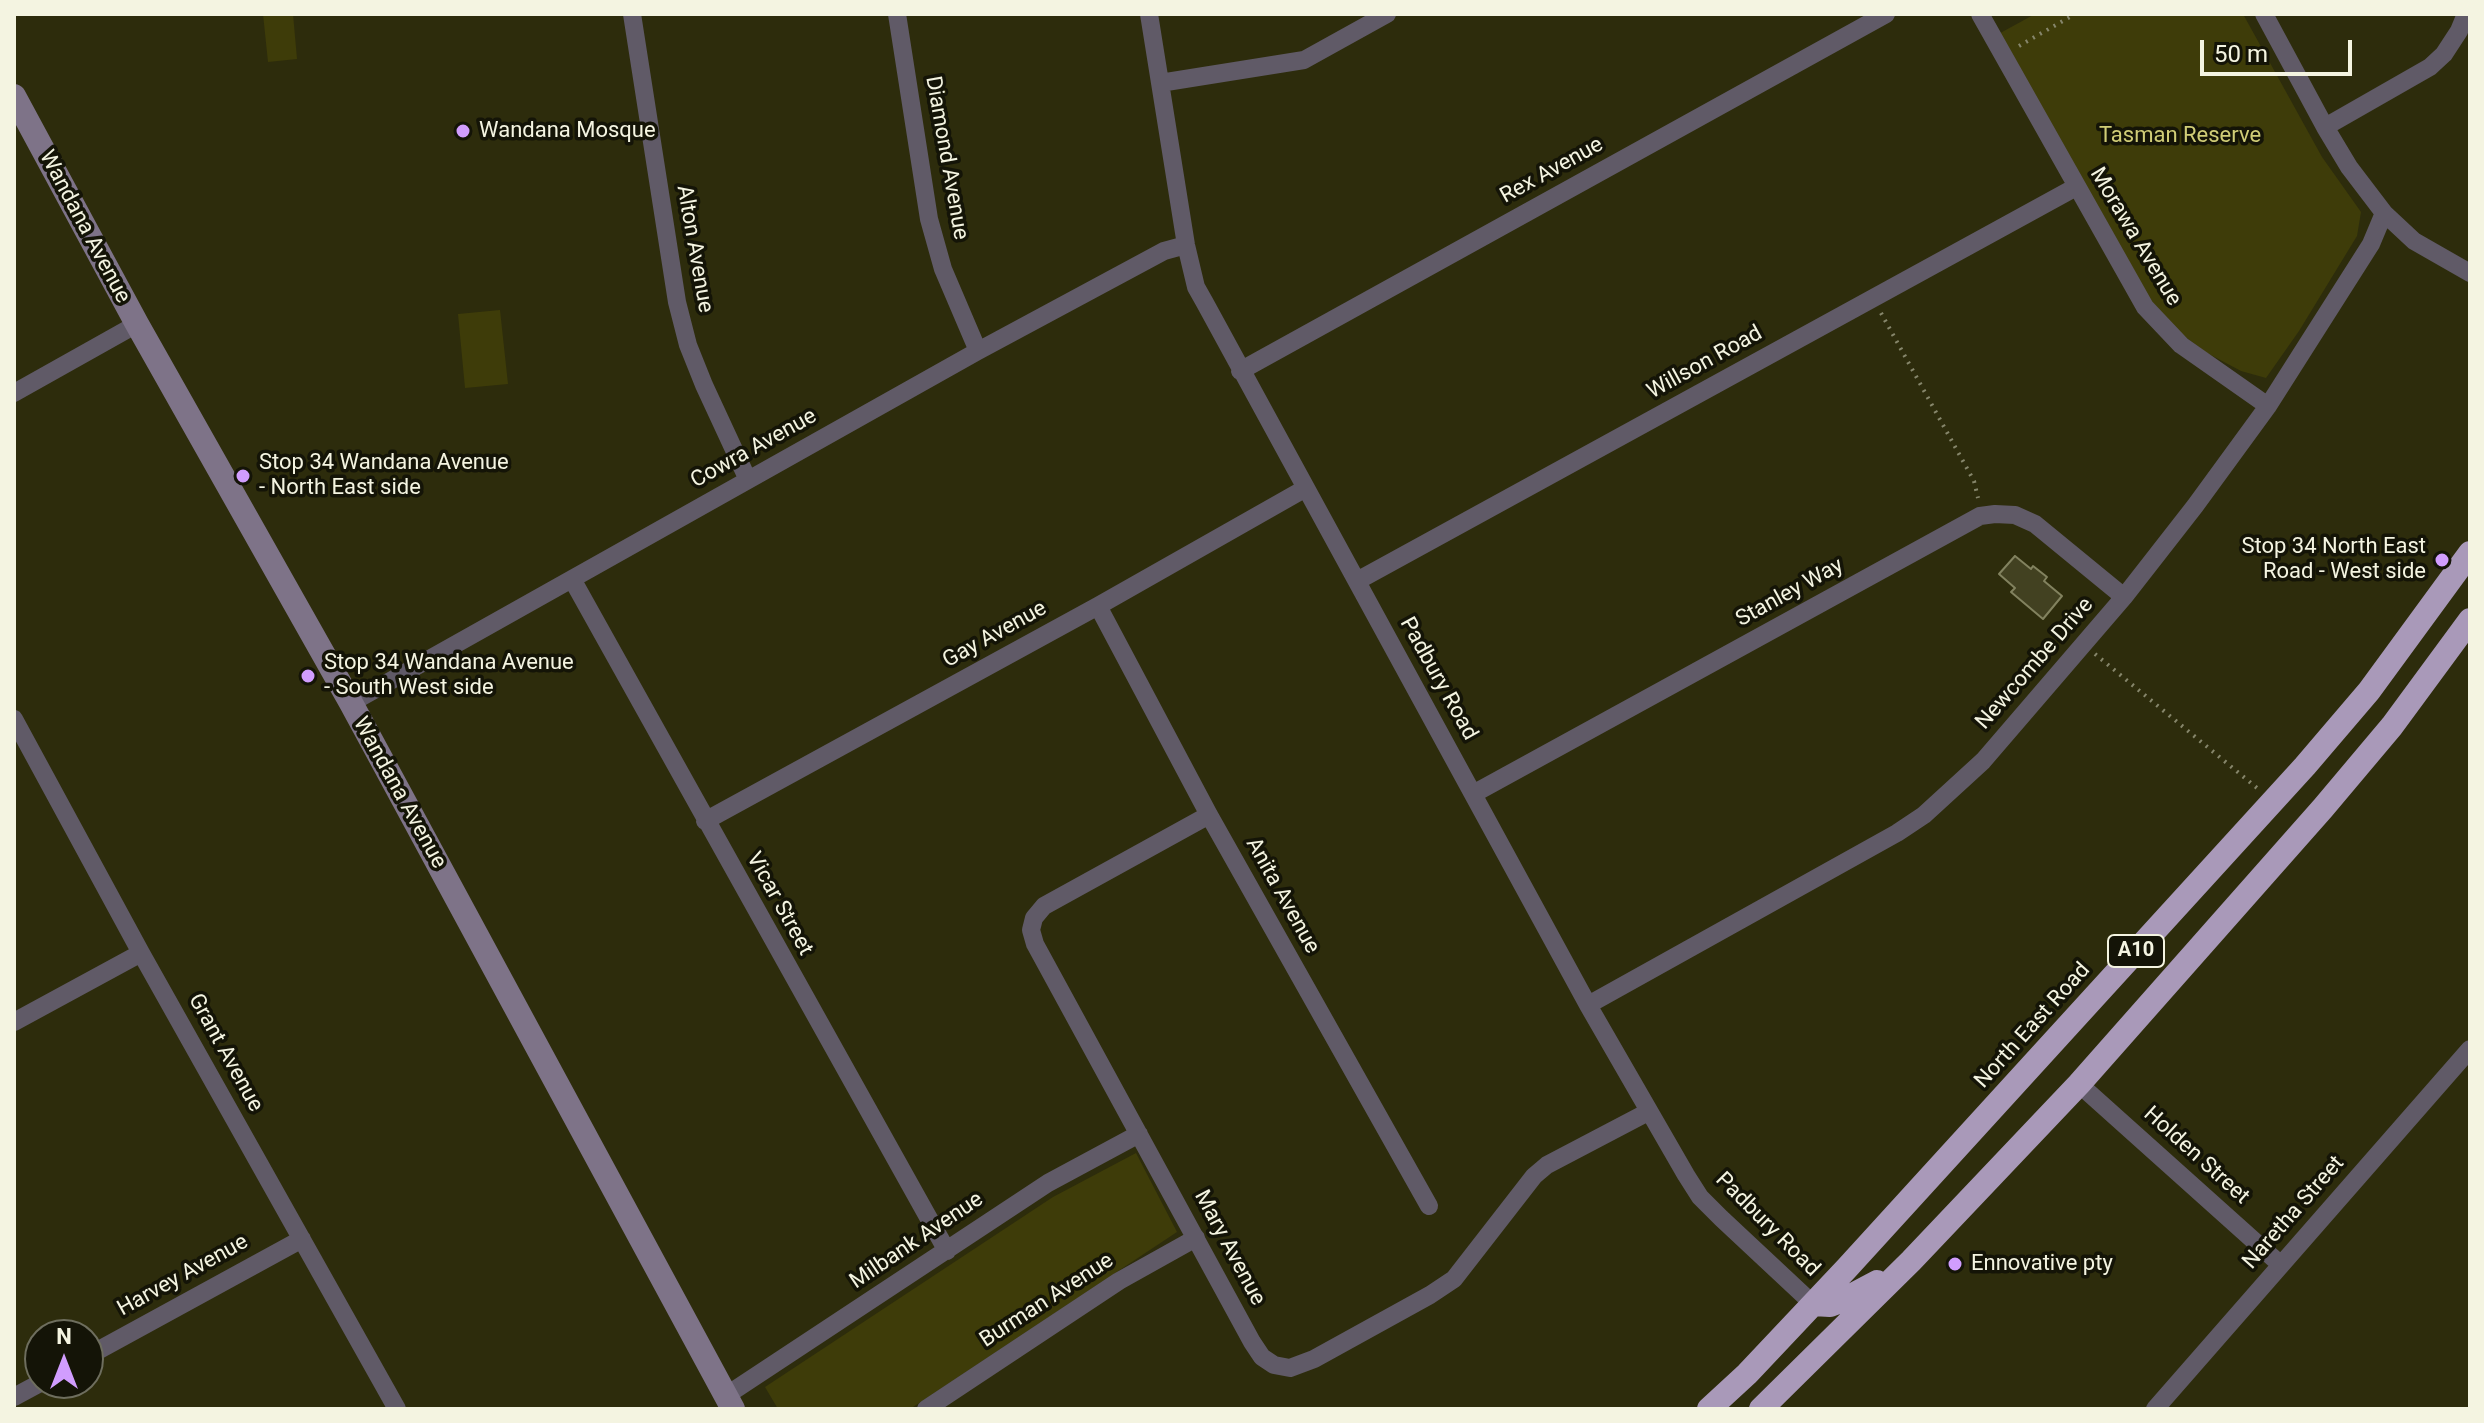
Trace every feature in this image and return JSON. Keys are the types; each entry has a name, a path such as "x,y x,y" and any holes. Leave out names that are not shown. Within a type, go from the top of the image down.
{"highway":[{"name":"North East Road","path":"1709,1409 1813,1304 2305,766 2369,691 2470,553"},
{"path":"2447,587 2470,568"},
{"name":"A10","path":"1761,1409 1911,1261 2079,1084 2323,808 2392,726 2470,620"},
{"path":"1812,1359 1813,1304 1830,1305 1843,1300 1911,1261"}],"street":[{"name":"Alton Avenue","path":"632,14 677,302 688,345 748,480"},
{"name":"Diamond Avenue","path":"897,14 929,219 943,269 978,351"},
{"name":"Padbury Road","path":"1149,14 1186,245 1196,287 1648,1112 1700,1197 1813,1304"},
{"path":"1160,83 1304,60 1387,14"},
{"name":"Rex Avenue","path":"1240,371 1886,14"},
{"name":"Morawa Avenue","path":"1980,14 2145,307 2181,345 2268,406"},
{"path":"2264,14 2349,167 2384,213 2414,241 2470,273"},
{"path":"2325,127 2430,67 2444,54 2466,14"},
{"name":"Wandana Avenue","path":"14,96 137,324 351,703 730,1402"},
{"name":"Willson Road","path":"1357,581 2076,187"},
{"name":"Newcombe Drive","path":"1588,1005 1865,852 1924,815 1983,761 2124,597 2195,506 2268,406 2371,244 2384,213"},
{"name":"Cowra Avenue","path":"351,703 978,351 1164,251 1186,245"},
{"path":"14,393 137,324"},
{"name":"Gay Avenue","path":"705,821 1098,606 1306,488"},
{"name":"Stanley Way","path":"1473,794 1980,516 2015,515 2035,524 2124,597"},
{"name":"Vicar Street","path":"572,579 947,1251"},
{"name":"Anita Avenue","path":"1098,606 1209,815 1429,1206"},
{"name":"Grant Avenue","path":"14,719 141,953 397,1409"},
{"name":"Mary Avenue","path":"1209,815 1044,906 1034,918 1031,930 1035,944 1262,1357 1274,1365 1290,1368 1314,1359 1430,1295 1454,1279 1534,1176 1547,1165 1648,1112"},
{"path":"14,1022 141,953"},
{"name":"Naretha Street","path":"2155,1409 2470,1049"},
{"name":"Holden Street","path":"2079,1084 2281,1265"},
{"name":"Milbank Avenue","path":"730,1402 1048,1183 1139,1134"},
{"name":"Burman Avenue","path":"926,1409 1119,1281 1196,1238"},
{"name":"Harvey Avenue","path":"104,1347 302,1239"}],"path":[{"path":"2003,55 2075,14"},
{"path":"1879,309 1974,481 1978,498"},
{"path":"2094,653 2257,788"}],"green space":[{"path":"263,14 293,14 297,59 268,62"},
{"name":"Tasman Reserve","path":"2035,14 2243,14 2322,157 2361,212 2357,236 2299,331 2266,378 2241,371 2207,353 2145,307 1993,37"},
{"path":"500,310 508,384 465,388 458,314"},
{"path":"1136,1153 1177,1232 910,1409 778,1409 765,1387 1053,1197"}],"building":[{"path":"2015,556 2047,577 2044,581 2062,596 2043,619 2011,592 2015,588 1999,574"}],"place":[{"name":"Wandana Mosque","path":"463,131"},
{"name":"Stop 34 Wandana Avenue - North East side","path":"243,476"},
{"name":"Stop 34 North East Road - West side","path":"2442,560"},
{"name":"Stop 34 Wandana Avenue - South West side","path":"308,676"},
{"name":"Ennovative pty","path":"1955,1264"}]}
